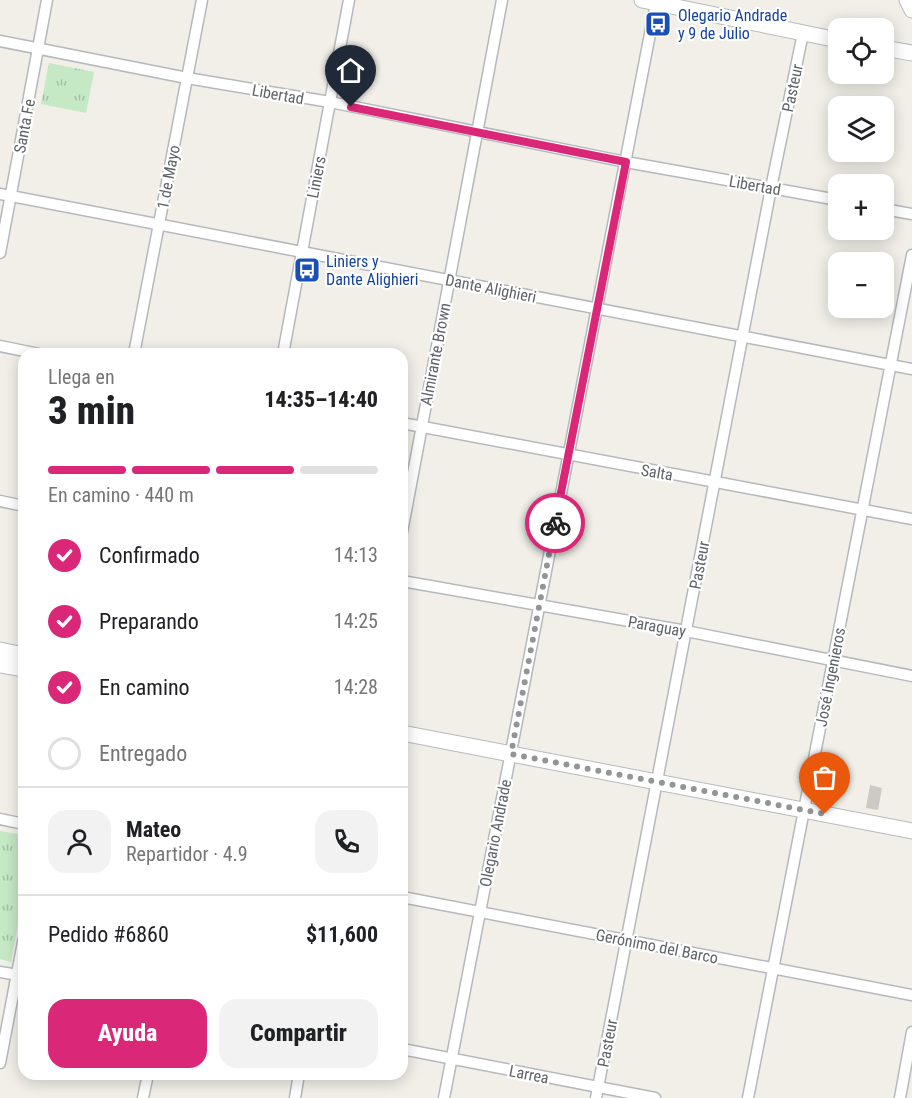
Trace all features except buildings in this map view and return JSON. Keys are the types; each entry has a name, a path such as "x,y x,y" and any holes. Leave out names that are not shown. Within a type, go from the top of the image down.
{"main road":[{"path":"907,0 912,10"},
{"path":"649,1 828,38"},
{"path":"894,50 912,53"},
{"path":"0,650 18,654"},
{"path":"0,665 18,668"},
{"path":"408,735 912,831"}],"street":[{"name":"Santa Fe","path":"0,253 5,195 47,0"},
{"name":"1 de Mayo","path":"135,348 202,0"},
{"name":"Liniers","path":"284,348 349,0"},
{"name":"Almirante Brown","path":"408,500 502,0"},
{"name":"Olegario Andrade","path":"444,1098 626,162 649,1"},
{"name":"Pasteur","path":"597,1093 771,188 803,33"},
{"name":"Libertad","path":"0,41 187,78 330,102 626,162 828,198"},
{"name":"Dante Alighieri","path":"5,195 912,369"},
{"path":"894,211 912,214"},
{"name":"José Ingenieros","path":"748,1098 912,255"},
{"path":"0,346 18,350"},
{"name":"Salta","path":"408,424 912,519"},
{"path":"0,501 18,505"},
{"name":"Paraguay","path":"408,582 686,631 912,676"},
{"path":"0,819 18,823"},
{"name":"Gerónimo del Barco","path":"408,898 912,995"},
{"path":"0,972 18,976"},
{"path":"0,1063 18,985"},
{"path":"900,1098 912,1032"},
{"name":"Larrea","path":"408,1050 597,1093 655,1098"},
{"path":"143,1098 147,1080"},
{"path":"295,1098 298,1080"}],"green space":[{"path":"49,63 94,72 86,113 41,104"},
{"path":"0,831 18,834 18,925 11,962 0,959"}],"way so far":[{"path":"555,523 511,754 825,814"}],"place":[{"name":"Olegario Andrade y 9 de Julio","path":"658,24"},
{"name":"Liniers y Dante Alighieri","path":"307,270"}],"route":[{"path":"351,107 626,162 555,523"}]}
